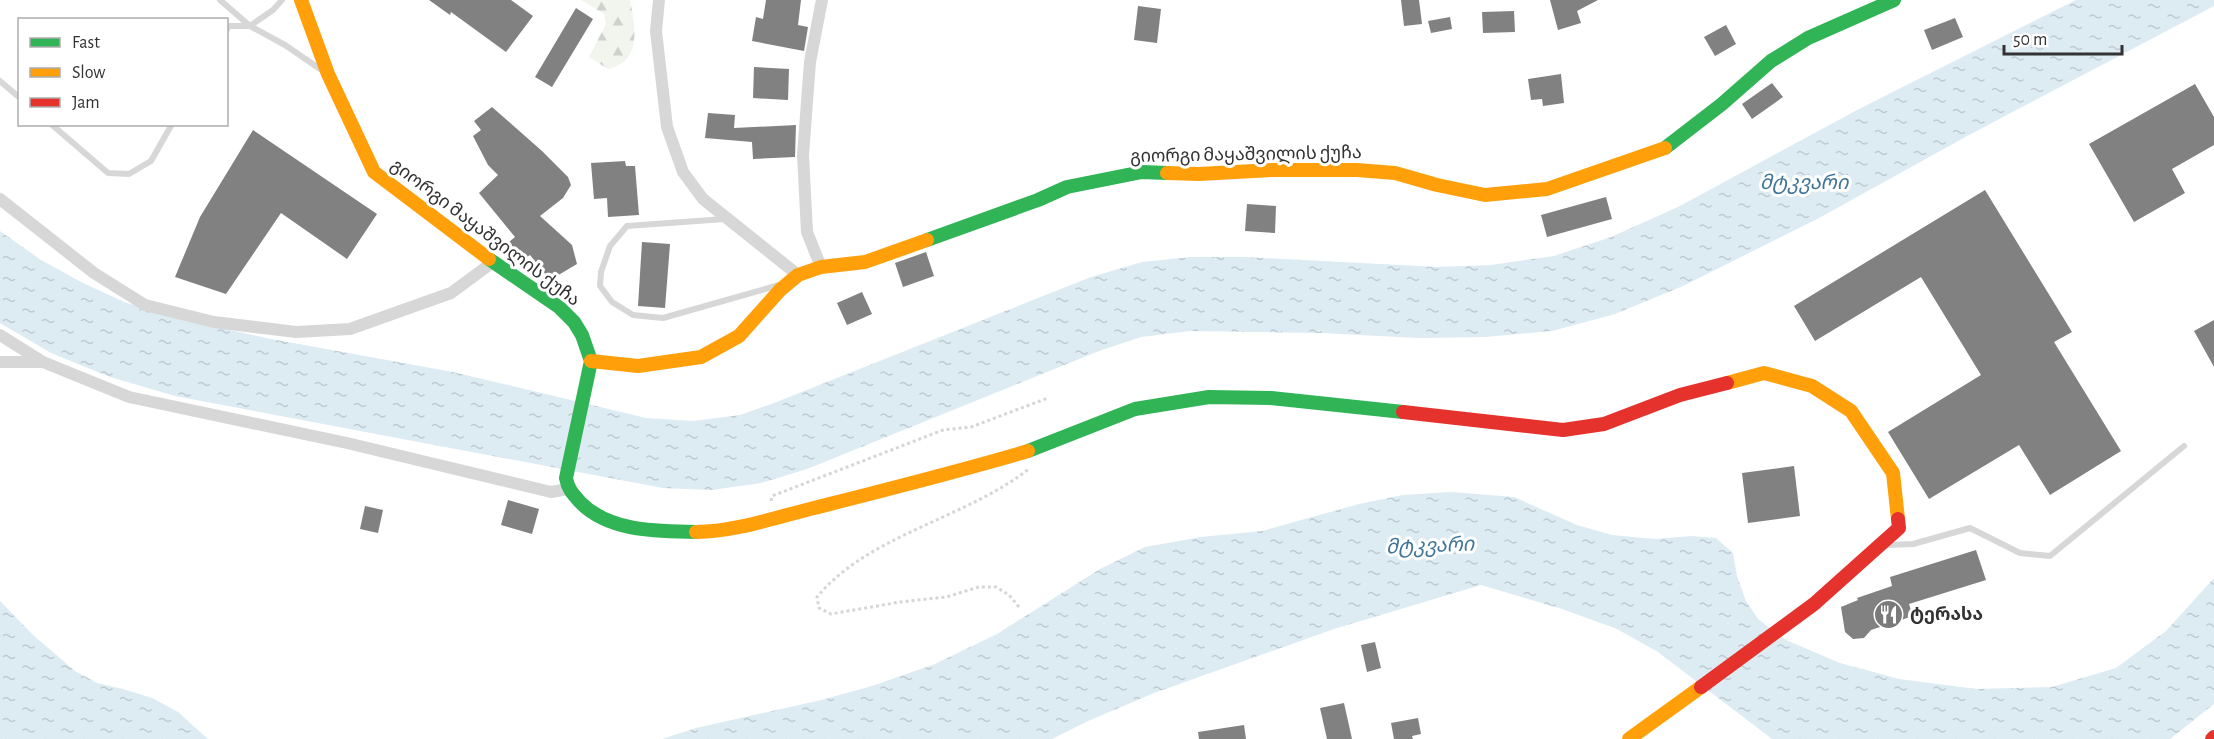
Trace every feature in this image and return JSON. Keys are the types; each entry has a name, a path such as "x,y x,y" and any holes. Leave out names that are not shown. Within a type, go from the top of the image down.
{"street":[{"name":"გიორგი მაყაშვილის ქუჩა","path":"301,0 328,74 374,172 493,262 559,307 574,322 582,335 591,362 638,366 701,357 740,336 794,279 821,267 865,262 1038,200 1067,187 1142,172 1199,174 1272,170 1357,170 1395,173 1485,195 1546,189 1665,148 1722,104 1771,61 1808,38 1894,0"},
{"path":"659,0 656,31 667,127 683,172 703,199 729,218 794,279"},
{"path":"821,267 807,231 803,155 810,62 822,0"},
{"path":"0,199 94,273 145,304 226,324 296,332 350,330 451,293 493,262"},
{"path":"0,335 43,362 129,396 347,443 551,492 567,484"},
{"path":"0,362 43,362"},
{"path":"567,484 591,362"},
{"path":"567,484 590,512 613,523 659,531 711,532 959,471 1040,447 1136,409 1209,397 1271,398 1563,430 1604,424 1680,395 1764,373 1812,386 1851,411 1893,473 1899,528 1814,604 1629,739"}],"lane":[{"path":"220,0 250,26 285,45 328,74"},
{"path":"228,28 250,26 273,10 282,0"},
{"path":"0,81 18,96"},
{"path":"53,126 108,172 129,174 152,161 171,126"},
{"path":"729,218 627,226 610,246 601,272 600,286 612,302 633,315 663,318 794,279"},
{"path":"1882,545 1913,543 1970,528 2020,553 2050,556 2184,446"}],"path":[{"path":"765,520 772,496 943,430 971,427 1048,398"},
{"path":"1019,607 1009,595 996,586 979,587 946,597 831,614 819,608 817,597 826,585 870,552 1009,485 1032,467 1040,447"}],"green space":[{"path":"581,0 630,0 634,21 634,41 632,51 619,65 608,69 589,57 606,24 604,14"}],"water":[{"name":"მტკვარი","path":"2076,0 2214,0 2214,6 1969,135 1819,218 1683,286 1615,314 1552,331 1485,337 1418,338 1320,333 1190,331 1141,337 1099,351 807,469 761,483 711,490 663,488 175,396 110,377 51,353 0,323 0,231 41,260 81,282 124,302 183,320 271,339 453,372 646,418 693,421 740,415 1091,277 1142,262 1191,257 1244,257 1437,267 1491,265 1554,256 1611,237 1678,207 1859,109"},
{"path":"1451,492 1514,497 1577,525 1612,535 1655,539 1691,536 1716,538 1733,553 1737,576 1746,601 1758,619 1786,640 1840,663 1899,679 1977,689 2052,687 2116,668 2166,631 2214,578 2214,704 2170,739 1772,739 1658,652 1617,629 1562,609 1481,585 1334,629 1154,693 1052,739 662,739 696,728 872,686 935,664 997,634 1100,569 1145,547 1201,537 1262,531 1359,504 1403,495"},
{"path":"0,601 33,635 75,671 97,683 152,698 178,712 208,739 0,739"}],"building":[{"path":"429,0 511,0 533,16 506,52 451,12 450,15"},
{"path":"766,0 801,0 798,25 808,27 804,51 752,41 756,17 763,19"},
{"path":"1401,0 1419,0 1422,24 1404,26"},
{"path":"1550,0 1598,0 1577,11 1581,23 1558,30"},
{"path":"1138,6 1161,9 1157,43 1134,40"},
{"path":"576,8 593,19 552,87 535,77"},
{"path":"1514,11 1515,32 1483,33 1482,12"},
{"path":"1450,17 1452,29 1431,33 1428,21"},
{"path":"1955,18 1963,37 1932,50 1924,30"},
{"path":"1726,25 1736,44 1715,56 1704,37"},
{"path":"754,67 789,69 788,100 753,98"},
{"path":"1561,74 1564,103 1543,106 1542,99 1531,100 1528,79"},
{"path":"1772,83 1783,97 1752,119 1742,104"},
{"path":"2195,84 2214,117 2214,145 2172,169 2185,193 2134,222 2089,144"},
{"path":"492,107 542,151 568,177 571,185 563,198 540,216 572,245 577,264 550,280 530,255 523,260 509,242 515,237 479,193 498,175 488,165 473,136 481,130 474,121"},
{"path":"708,113 735,115 734,128 796,125 795,157 753,159 752,142 705,138"},
{"path":"253,130 377,214 347,259 281,213 226,294 175,277 200,217"},
{"path":"625,161 626,166 635,166 639,215 608,217 607,198 594,199 591,163"},
{"path":"1985,190 2072,332 2054,342 2121,451 2050,495 2019,445 1929,499 1888,432 1981,375 1921,277 1815,341 1794,306"},
{"path":"1606,197 1612,219 1547,237 1541,215"},
{"path":"1247,204 1276,206 1275,233 1245,231"},
{"path":"642,242 670,244 665,308 638,306"},
{"path":"926,252 934,276 903,287 895,263"},
{"path":"862,292 872,314 847,325 837,303"},
{"path":"2214,320 2214,367 2194,331"},
{"path":"1794,466 1800,516 1748,523 1742,473"},
{"path":"508,500 539,509 532,534 501,525"},
{"path":"365,506 383,510 378,533 360,529"},
{"path":"1976,550 1986,580 1909,604 1913,616 1871,630 1864,638 1853,639 1845,632 1841,607 1858,600 1857,598 1892,586 1890,577"},
{"path":"1375,642 1381,668 1367,672 1361,645"},
{"path":"1344,703 1352,739 1327,739 1320,708"},
{"path":"1418,718 1421,734 1412,736 1413,739 1394,739 1391,723"},
{"path":"1244,725 1246,739 1199,739 1198,732"}],"traffic: fast":[{"path":"1665,148 1722,104 1771,61 1808,38 1894,0"},
{"path":"927,240 1038,200 1067,187 1142,172 1167,173"},
{"path":"489,259 559,307 574,322 582,335 591,361 566,478 573,493 592,512 619,524 650,530 696,532"},
{"path":"1028,451 1135,409 1209,397 1271,398 1403,412"}],"traffic: slow":[{"path":"301,0 328,74 374,172 489,259"},
{"path":"1167,173 1357,170 1395,173 1485,195 1547,189 1665,148"},
{"path":"591,361 638,366 701,357 739,336 780,290 798,275 821,267 865,262 927,240"},
{"path":"1727,383 1764,373 1812,386 1851,411 1893,473 1898,519"},
{"path":"696,532 725,530 755,523 948,474 1028,451"},
{"path":"1629,739 1701,687"}],"traffic: jam":[{"path":"1403,412 1563,430 1604,424 1680,395 1727,383"},
{"path":"1701,687 1814,604 1899,528 1898,519"}],"place":[{"name":"ტერასა","path":"1889,615"}]}
